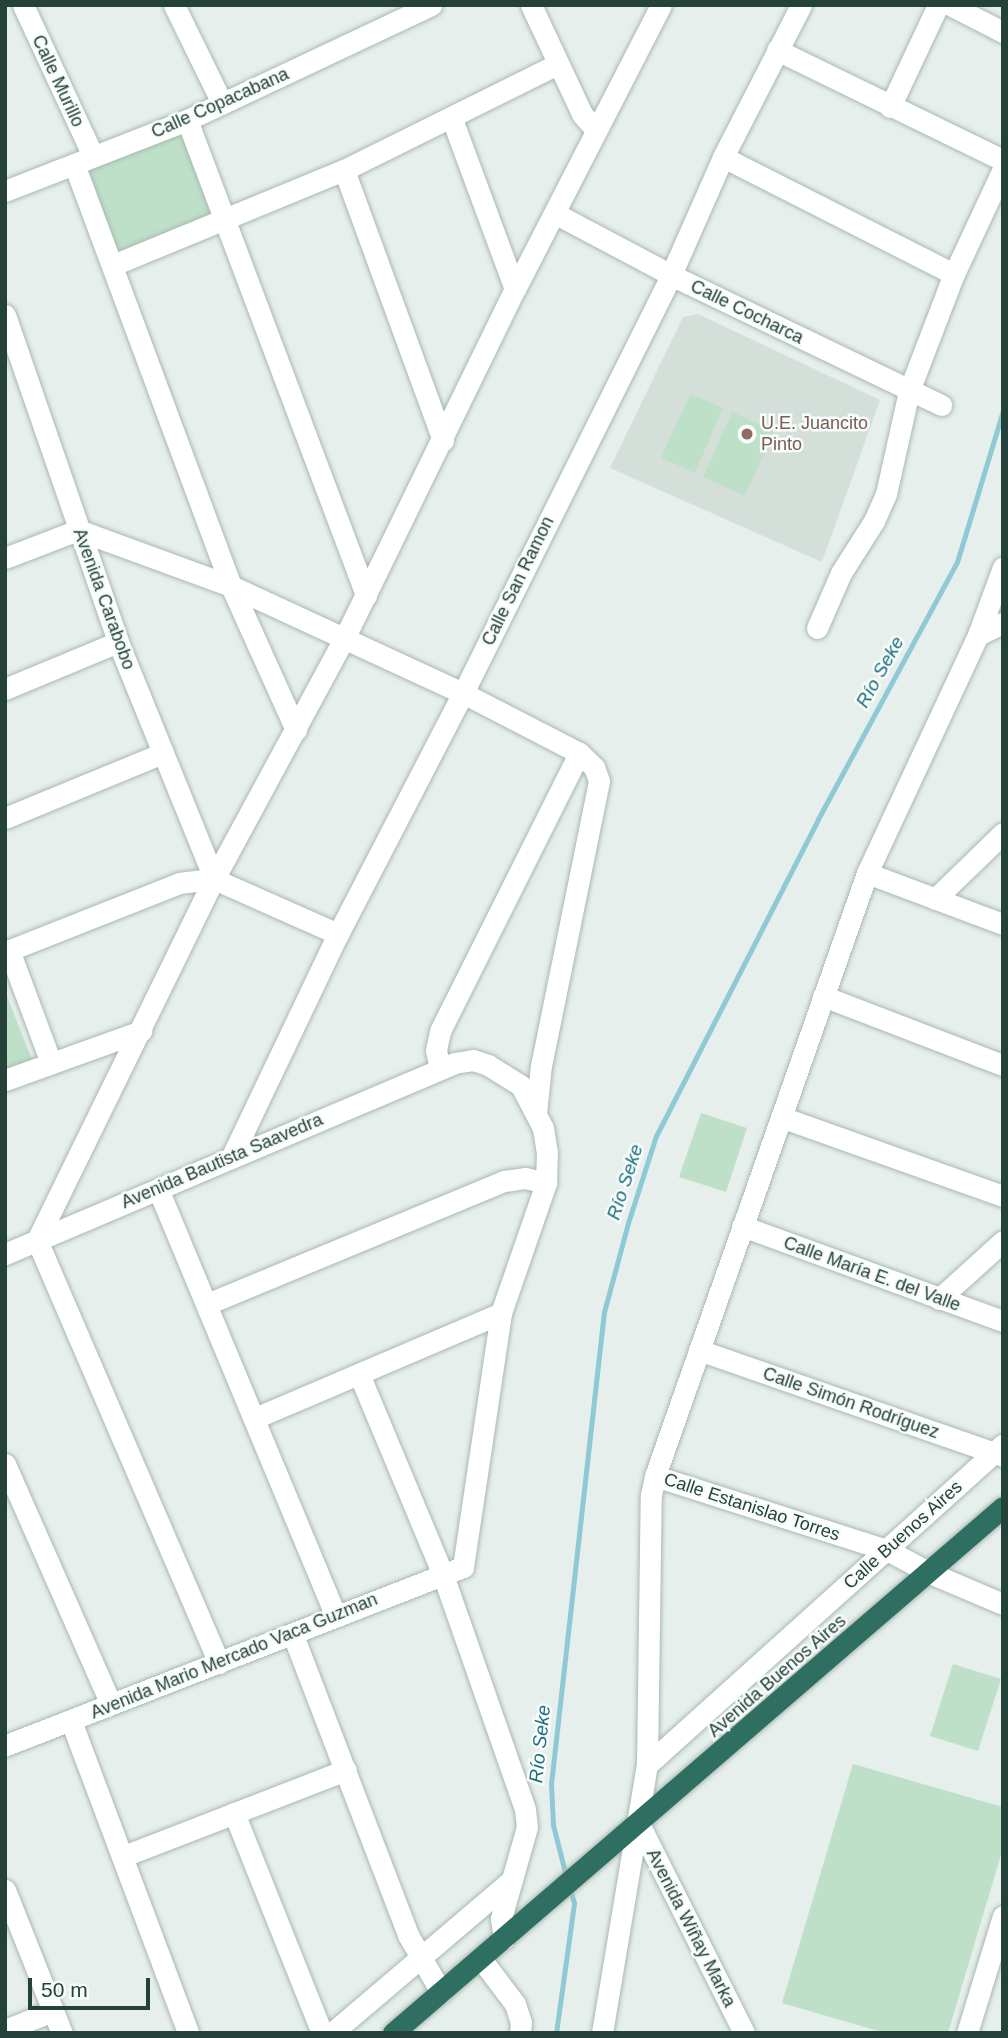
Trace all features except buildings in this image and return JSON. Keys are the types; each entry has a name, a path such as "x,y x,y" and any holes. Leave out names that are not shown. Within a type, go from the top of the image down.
{"highway":[{"name":"Avenida Buenos Aires","path":"505,1939 1003,1507"},
{"path":"393,2033 505,1939"}],"street":[{"name":"Calle Murillo","path":"23,5 84,160 113,265 231,586 296,730"},
{"path":"174,5 222,103"},
{"name":"Calle Copacabana","path":"5,191 187,120 430,5"},
{"path":"531,5 582,114 596,130"},
{"path":"219,1663 37,1240 214,879 344,639 516,289 661,5"},
{"name":"Calle San Ramon","path":"232,1156 338,934 463,693 671,275 723,157 801,5"},
{"path":"890,107 938,5"},
{"path":"950,5 1003,32"},
{"path":"778,50 1003,160"},
{"path":"113,265 226,221 344,170 452,119 558,64"},
{"path":"452,119 516,289"},
{"path":"187,120 366,595"},
{"path":"723,157 954,274"},
{"path":"817,628 841,573 874,521 886,494 909,391 954,274 1003,169"},
{"path":"344,170 443,440"},
{"name":"Calle Cocharca","path":"556,214 671,275 941,405"},
{"name":"Avenida Carabobo","path":"5,315 118,642 214,879"},
{"path":"5,558 78,530 231,586 463,693 579,753 594,767 599,781 543,1052 536,1113 543,1128 547,1153 546,1183 501,1313 255,1418"},
{"path":"602,2033 647,1765 651,1495 655,1476 867,873 978,635 1003,567"},
{"path":"978,635 1003,623"},
{"path":"5,689 118,642"},
{"path":"5,818 163,752"},
{"path":"440,1068 436,1050 440,1031 579,753"},
{"path":"935,899 1003,833"},
{"path":"867,873 1003,924"},
{"path":"51,1063 7,951 179,883 214,879 338,934"},
{"path":"823,996 1003,1065"},
{"path":"5,1080 141,1031"},
{"name":"Avenida Bautista Saavedra","path":"5,1254 440,1068 473,1060 488,1065 521,1086 536,1113"},
{"path":"781,1117 1003,1196"},
{"path":"207,1304 504,1181 526,1178 546,1183"},
{"path":"158,1189 336,1616"},
{"name":"Calle María E. del Valle","path":"742,1226 1003,1321"},
{"path":"939,1299 1003,1241"},
{"name":"Avenida Mario Mercado Vaca Guzman","path":"5,1746 463,1567 501,1313"},
{"name":"Calle Simón Rodríguez","path":"699,1350 999,1451"},
{"path":"359,1374 443,1575 525,1809 527,1827 501,1918 505,1939"},
{"name":"Calle Buenos Aires","path":"647,1765 999,1451"},
{"path":"5,1464 15,1513 111,1704"},
{"name":"Calle Estanislao Torres","path":"655,1476 887,1550 930,1573 1003,1604"},
{"path":"293,1635 408,1934 442,1992"},
{"path":"71,1721 124,1856 188,2033"},
{"path":"124,1856 346,1770"},
{"path":"234,1813 322,2033"},
{"name":"Avenida Wiñay Marka","path":"639,1824 744,2033"},
{"path":"332,2033 512,1880"},
{"path":"6,1896 62,2033"},
{"path":"967,2033 1003,1916"},
{"path":"481,1959 515,2004 521,2022 520,2033"},
{"path":"5,2030 53,2011"}],"shaded area":[{"name":"U.E. Juancito Pinto","path":"698,314 880,400 822,562 610,468 683,317"}],"green space":[{"path":"184,132 217,218 118,256 85,170"},
{"path":"690,394 723,408 695,473 661,458"},
{"path":"732,412 774,431 745,496 703,477"},
{"path":"5,991 33,1062 5,1072"},
{"path":"701,1113 747,1128 726,1192 679,1177"},
{"path":"953,1664 1001,1679 978,1751 930,1736"},
{"path":"853,1764 1003,1807 1003,1848 948,2033 885,2033 782,2003"}],"waterway":[{"name":"Río Seke","path":"566,1876 553,1825 551,1784 604,1312 628,1223 656,1136 818,819 957,562 1003,411"},
{"name":"Río Seke","path":"556,2033 574,1903 570,1889"}],"place":[{"name":"U.E. Juancito Pinto","path":"747,434"}]}
